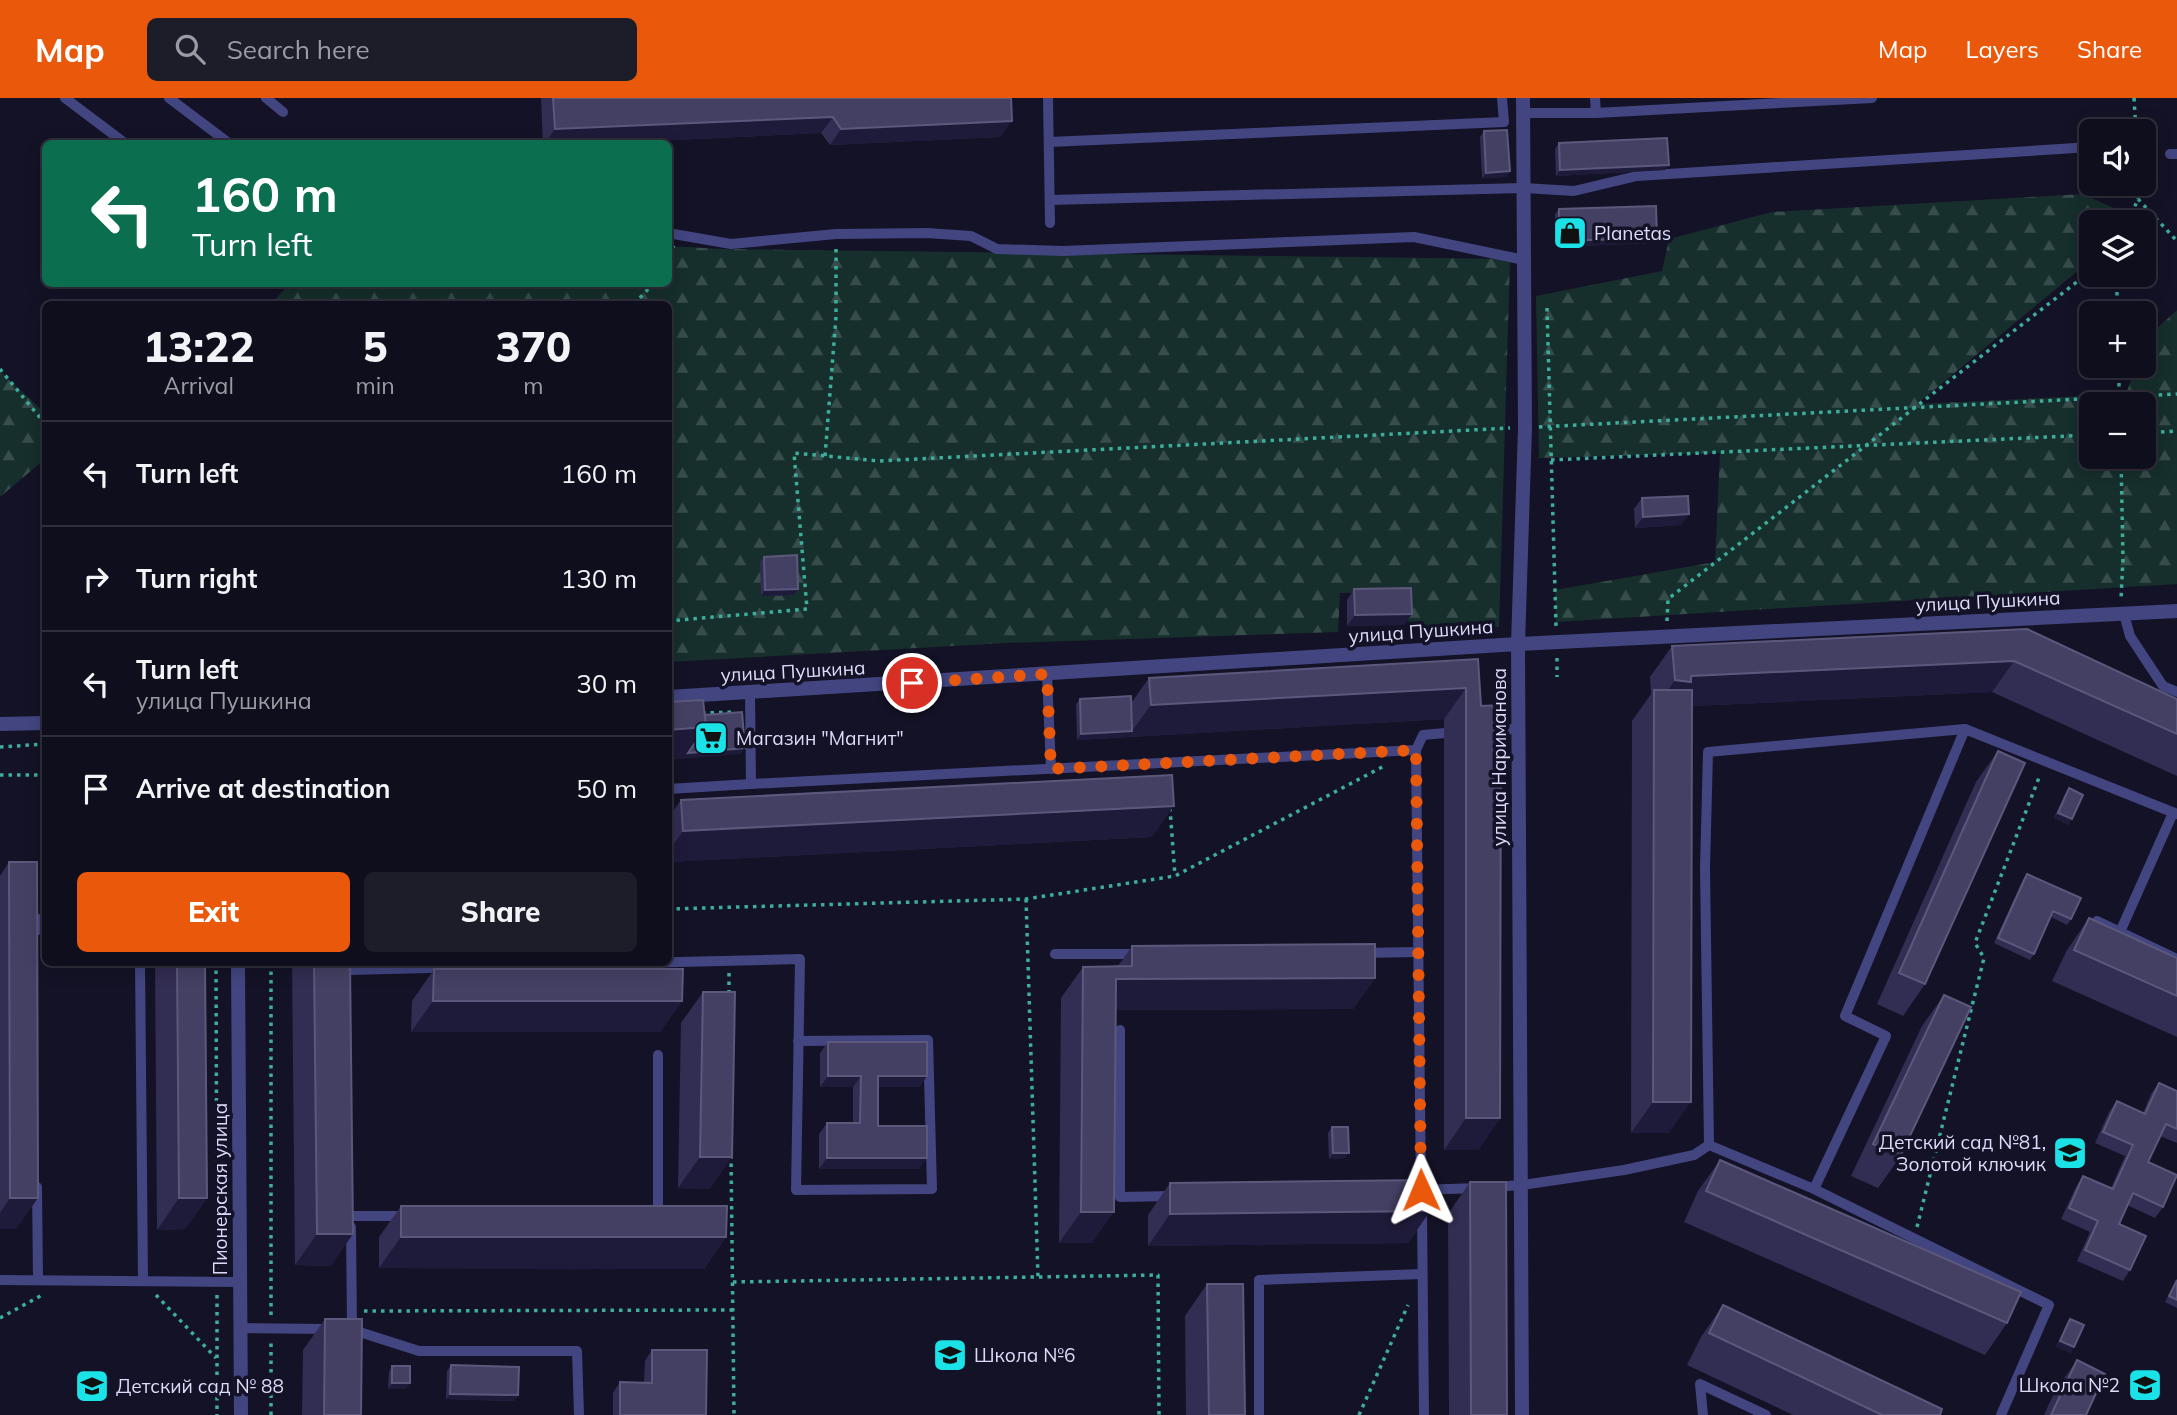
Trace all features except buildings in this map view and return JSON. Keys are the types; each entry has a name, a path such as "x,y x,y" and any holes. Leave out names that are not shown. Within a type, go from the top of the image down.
{"street":[{"name":"улица Нариманова","path":"1521,1415 1518,644 1525,428 1523,105"},
{"name":"улица Пушкина","path":"672,697 1518,644 2177,611"},
{"path":"0,724 42,723"},
{"name":"Пионерская улица","path":"238,966 241,1415"}],"lane":[{"path":"65,98 121,140"},
{"path":"169,98 224,140"},
{"path":"266,98 283,112"},
{"path":"1048,98 1050,223"},
{"path":"1049,142 1504,122 1502,98"},
{"path":"1595,98 1596,113"},
{"path":"1523,105 1596,113 1872,98"},
{"path":"1049,200 1523,188 1574,191 1637,176 2079,148"},
{"path":"672,234 731,244 836,234 927,233 971,236 997,249 1063,251 1414,237 1524,260"},
{"path":"2123,614 2130,636 2163,686 2177,692"},
{"path":"1047,674 1051,769"},
{"path":"750,693 751,784"},
{"path":"1483,730 1518,729"},
{"path":"1709,1145 1705,869 1708,751 1965,729 2175,813 2120,932"},
{"path":"1814,1189 1886,1035 1845,1016 1965,729"},
{"path":"1424,1415 1416,750 1423,735 1445,733"},
{"path":"672,789 1416,750"},
{"path":"36,947 36,919 42,919"},
{"path":"2097,921 2177,959"},
{"path":"1347,953 1417,952"},
{"path":"1055,954 1153,954"},
{"path":"672,962 800,959 798,1041 796,1190 932,1189 928,1040 798,1041"},
{"path":"140,966 143,1281"},
{"path":"349,966 349,984"},
{"path":"1120,1030 1121,1197 1189,1195"},
{"path":"644,1213 658,1212 658,1055"},
{"path":"1408,1191 1522,1185 1694,1155 1709,1145"},
{"path":"1709,1145 1814,1189 2049,1305 2001,1415"},
{"path":"37,1169 38,1280"},
{"path":"351,1203 352,1342"},
{"path":"351,1216 420,1215"},
{"path":"1259,1415 1259,1280 1422,1274"},
{"path":"0,1280 240,1282"},
{"path":"241,1328 352,1329 419,1351 577,1351 579,1415"},
{"path":"1703,1415 1700,1384 1766,1415"}],"path":[{"path":"2134,98 2135,119"},
{"path":"2133,210 2138,196"},
{"path":"2138,199 2177,241"},
{"path":"825,456 836,317 836,234"},
{"path":"1666,637 1668,599 2079,280"},
{"path":"637,301 650,287"},
{"path":"1547,308 1557,677"},
{"path":"0,369 42,420"},
{"path":"2156,395 2177,394"},
{"path":"672,621 807,610 794,453 879,461 2079,399"},
{"path":"2156,432 2177,431"},
{"path":"1551,460 2079,436"},
{"path":"2121,469 2123,614"},
{"path":"696,714 750,711"},
{"path":"0,747 42,744"},
{"path":"1914,1239 1984,958 1975,943 2046,761"},
{"path":"672,909 1026,900 1175,876 1392,762"},
{"path":"0,775 42,775"},
{"path":"1170,800 1175,876"},
{"path":"1026,900 1038,1277"},
{"path":"729,961 730,1003"},
{"path":"216,966 217,1415"},
{"path":"271,966 271,1415"},
{"path":"731,1142 734,1415"},
{"path":"1359,1415 1422,1274"},
{"path":"733,1282 1158,1275 1159,1415"},
{"path":"0,1318 67,1280"},
{"path":"143,1281 217,1359"},
{"path":"351,1311 733,1310"}],"green space":[{"path":"2079,194 2118,210 2079,210 2079,270 1917,404 2079,396 2079,469 2156,469 2156,392 2127,392 2132,378 2156,378 2156,329 2177,310 2177,584 1556,622 1555,590 1715,562 1720,453 1539,458 1536,296 1662,271 1669,239 1772,212"},
{"path":"672,246 1510,259 1499,627 1409,628 1405,591 1340,593 1338,632 1006,643 672,662 672,301 273,301 287,287 672,287"},
{"path":"0,371 42,410 42,462 0,497"}],"place":[{"name":"Planetas","path":"1570,233"},
{"name":"Магазин \"Магнит\"","path":"711,738"},
{"name":"Детский сад №81, Золотой ключик","path":"2070,1153"},
{"name":"Школа №6","path":"950,1355"},
{"name":"Школа №2","path":"2145,1385"},
{"name":"Детский сад № 88","path":"92,1386"}],"route":[{"path":"912,683 1047,674 1051,769 1416,750 1421,1190"}]}
